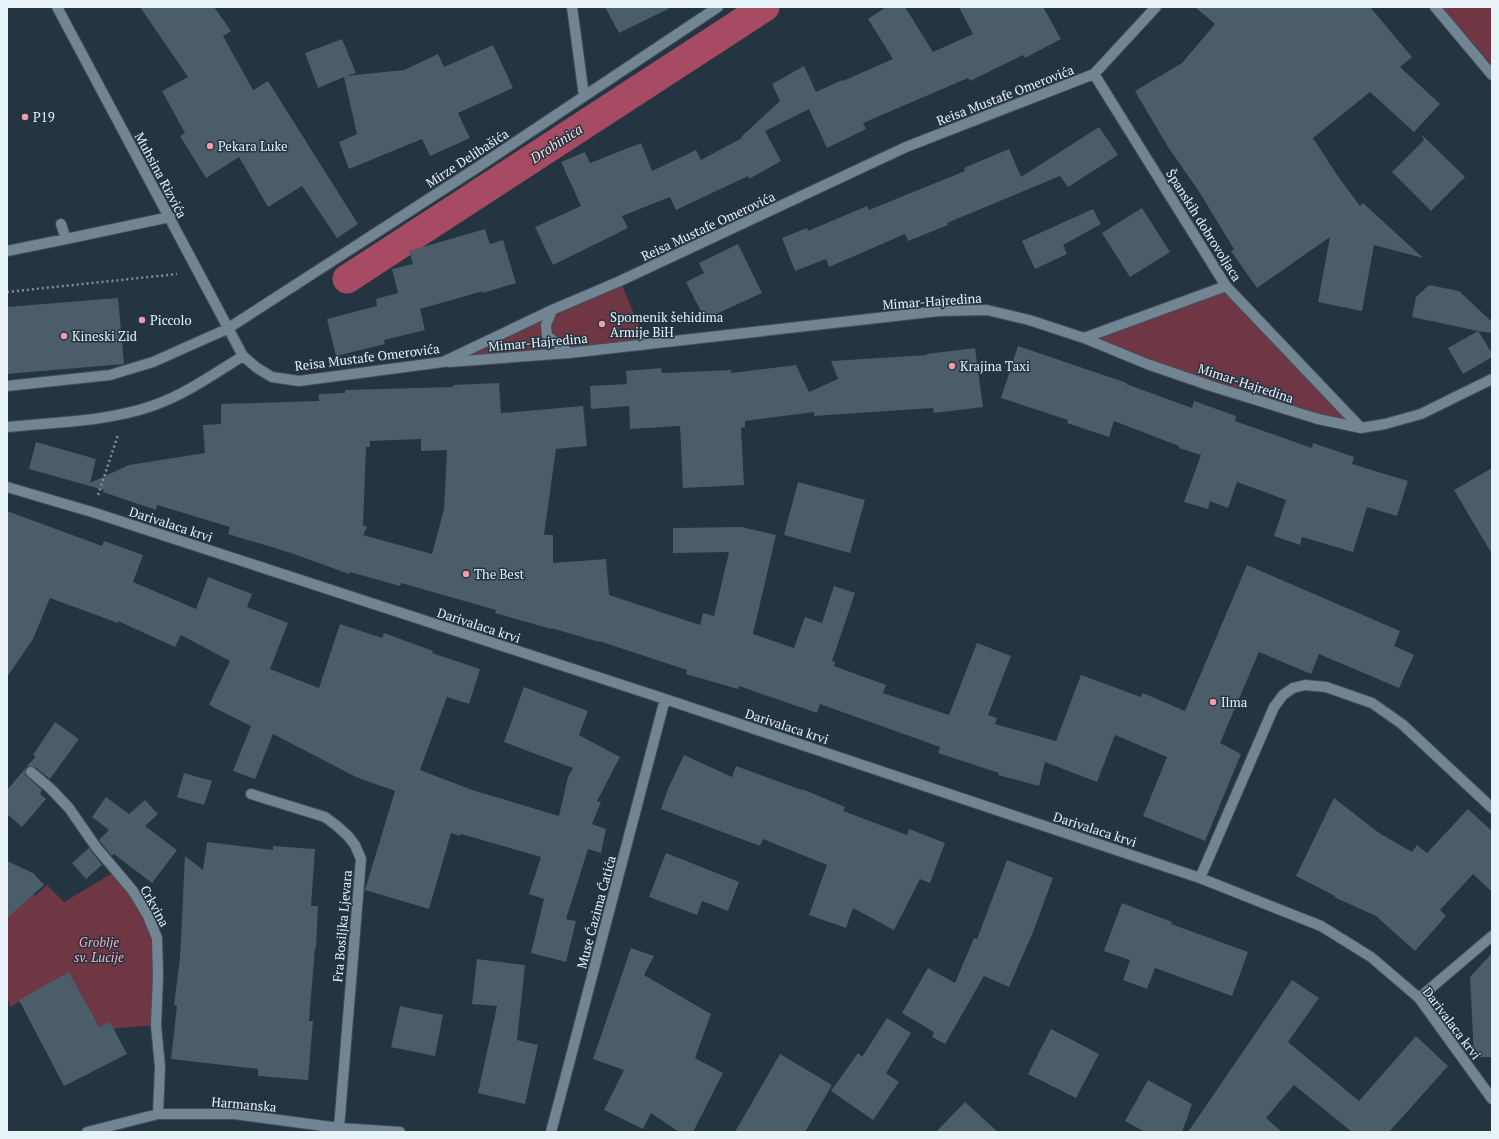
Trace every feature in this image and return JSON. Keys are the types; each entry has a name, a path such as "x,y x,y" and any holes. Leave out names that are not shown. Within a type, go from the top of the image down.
{"street":[{"name":"Muhsina Rizvića","path":"57,7 170,217 227,329 243,356"},
{"path":"572,7 584,96"},
{"name":"Mirze Delibašića","path":"7,386 110,375 153,362 227,329 471,172 718,7"},
{"name":"Reisa Mustafe Omerovića","path":"243,356 257,368 272,377 298,381 443,362 552,310 620,281 906,147 1094,74 1156,7"},
{"path":"1435,7 1492,75"},
{"name":"Španskih dobrovoljaca","path":"1094,74 1226,286 1361,428"},
{"path":"7,250 170,217"},
{"path":"61,224 66,239"},
{"path":"1084,338 1226,286"},
{"path":"552,310 546,325 547,336 569,353"},
{"name":"Mimar-Hajredina","path":"443,362 569,353 939,311 987,310 1029,320 1084,338 1147,364 1211,386 1318,419 1361,428 1385,424 1421,414 1492,379"},
{"path":"7,427 69,422 125,414 153,406 190,389 243,356"},
{"name":"Darivalaca krvi","path":"7,487 92,512 665,699 1200,878 1321,926 1371,958 1419,998 1492,1098"},
{"path":"1200,878 1274,707 1284,694 1293,688 1305,685 1326,687 1372,703 1402,724 1492,808"},
{"name":"Muse Ćazima Ćatića","path":"551,1132 665,699"},
{"name":"Crkvina","path":"31,772 51,789 69,808 96,847 133,891 148,916 157,938 158,976 156,1025 160,1067 158,1114"},
{"name":"Fra Bosiljka Ljevara","path":"251,794 325,817 348,836 355,845 360,859 339,1128"},
{"path":"1419,998 1492,936"},
{"name":"Harmanska","path":"87,1132 158,1114 234,1114 339,1128 400,1132"}],"path":[{"path":"7,292 198,271"},
{"path":"92,512 125,414"}],"green space":[{"path":"1441,7 1492,7 1492,65"},
{"path":"620,281 647,344 443,362"},
{"path":"1226,286 1361,428 1318,419 1084,338"},
{"name":"Groblje sv. Lucije","path":"116,871 157,938 156,1025 83,1031 52,984 10,1007 7,994 7,915 25,887 35,896 47,885 64,902"}],"building":[{"path":"140,7 214,7 231,31 223,36 253,90 268,81 358,224 337,238 302,186 268,207 239,157 206,178 180,136 185,133 162,91 188,77"},
{"path":"605,7 672,7 619,33"},
{"path":"886,7 905,7 933,52 973,34 959,7 1043,7 1061,39 1025,58 1023,55 970,81 968,78 863,123 866,129 827,148 809,109 765,131 781,161 749,179 748,176 676,210 670,197 622,216 628,228 553,265 535,227 581,206 561,162 585,152 590,163 641,143 652,171 696,150 701,160 742,138 741,137 780,101 772,84 804,66 816,92 893,59 868,19"},
{"path":"1195,7 1370,7 1412,57 1400,67 1440,104 1414,132 1370,92 1313,138 1337,175 1360,206 1363,203 1423,258 1374,245 1362,311 1318,302 1330,237 1257,288 1231,251 1234,249 1198,190 1168,147 1135,91 1182,63 1215,24"},
{"path":"342,39 356,73 346,76 404,70 438,54 444,67 493,45 513,88 458,113 470,138 430,156 422,139 349,169 339,142 357,134 344,77 318,88 305,53"},
{"path":"1099,127 1118,155 1068,187 1060,176 947,223 948,225 908,241 905,234 829,267 826,259 795,271 782,238 807,228 808,231 867,206 869,210 965,171 964,168 1009,149 1021,177"},
{"path":"1422,135 1465,177 1431,211 1392,172 1424,140"},
{"path":"1142,208 1170,252 1130,277 1102,233"},
{"path":"1093,209 1101,224 1063,245 1067,254 1035,269 1022,241"},
{"path":"485,229 490,244 503,240 516,283 420,309 425,330 384,340 385,344 336,356 327,319 377,306 376,299 398,293 392,269 413,264 409,251"},
{"path":"738,244 762,293 705,319 686,282 704,273 699,263"},
{"path":"1429,285 1459,291 1492,322 1492,333 1412,317 1416,297"},
{"name":"Kineski Zid","path":"118,298 124,364 7,374 7,307"},
{"path":"1478,331 1492,353 1492,357 1463,374 1448,348"},
{"path":"1018,346 1127,383 1126,384 1192,408 1194,401 1236,416 1235,421 1312,448 1313,443 1354,457 1352,464 1408,481 1397,516 1367,507 1353,552 1302,537 1300,545 1274,536 1286,500 1237,482 1228,508 1210,501 1208,509 1184,502 1201,455 1179,448 1179,446 1114,421 1109,437 1067,423 1068,420 1001,398"},
{"path":"975,348 983,407 934,413 933,408 814,416 814,412 745,421 745,427 741,428 744,485 683,488 680,426 630,429 629,406 591,409 590,386 627,384 626,371 661,368 662,373 731,370 731,373 796,365 809,392 838,379 831,361 927,355 926,354"},
{"path":"499,383 501,413 583,406 587,446 556,449 544,535 553,535 553,563 606,559 609,595 700,625 703,613 714,616 729,552 673,553 673,528 742,527 776,535 753,634 794,648 805,617 822,623 834,586 855,593 832,661 835,662 834,666 886,685 883,693 949,715 977,643 1011,656 988,715 997,718 995,724 1056,741 1081,675 1141,697 1143,693 1185,711 1247,565 1400,631 1394,646 1414,655 1399,688 1319,654 1311,674 1259,652 1220,743 1241,754 1205,841 1143,816 1167,757 1115,735 1097,782 1045,762 1039,786 998,775 999,773 938,753 940,747 820,704 817,713 739,686 738,689 686,674 687,670 599,641 495,613 496,610 401,583 400,586 350,572 349,574 291,553 228,534 230,527 157,505 156,510 103,492 104,490 29,469 36,442 96,459 90,483 129,465 205,453 203,425 221,424 221,404 319,401 319,394 345,393 345,390 453,387 453,385","holes":["421,439 421,451 447,450 444,509 432,554 363,535 367,527 363,525 366,447 370,447 370,441"]},
{"path":"1492,468 1492,554 1454,490"},
{"path":"798,482 865,500 850,553 784,535"},
{"path":"7,511 102,546 104,541 143,555 133,582 196,609 208,577 252,594 247,607 288,623 270,669 319,688 340,624 382,638 384,633 433,651 432,653 480,669 469,704 447,697 420,770 472,790 559,816 568,777 573,768 504,742 524,687 588,711 579,735 620,757 597,801 601,802 592,824 606,829 601,853 588,849 566,919 576,921 566,962 531,953 544,899 529,894 541,857 461,834 460,836 451,833 429,909 365,890 395,791 356,777 273,734 255,779 233,771 251,726 209,705 230,661 181,635 175,647 118,621 118,623 50,598 33,639 7,677"},
{"path":"55,722 79,739 50,779 35,767 29,766 26,768 25,775 42,790 40,794 46,799 22,827 7,814 7,790 36,756 33,755"},
{"path":"684,755 732,777 736,766 802,789 845,807 843,811 907,835 909,829 945,843 930,883 920,879 894,930 853,908 846,928 809,915 827,865 763,839 760,846 661,809 668,789"},
{"path":"184,773 212,781 204,805 177,797"},
{"path":"106,797 129,814 145,800 158,814 145,826 177,850 152,883 114,854 112,856 99,840 109,830 92,817"},
{"path":"1334,798 1379,833 1412,852 1417,845 1427,853 1468,809 1492,831 1492,892 1473,874 1440,910 1446,916 1415,951 1376,916 1334,897 1335,896 1296,876"},
{"path":"207,842 273,850 273,846 315,849 311,906 318,906 316,948 309,1021 313,1021 308,1080 258,1076 258,1069 171,1059 177,1006 174,1005 180,958 185,856 203,870"},
{"path":"89,848 102,865 86,879 72,863"},
{"path":"666,853 739,882 728,911 702,901 697,915 649,897"},
{"path":"1007,860 1053,878 1033,932 1009,987 984,976 945,1044 932,1037 934,1032 902,1013 928,968 955,983 974,938 977,939"},
{"path":"7,861 33,873 44,885 7,918"},
{"path":"1122,903 1172,922 1171,924 1248,952 1232,996 1155,968 1147,989 1123,980 1130,960 1104,951"},
{"path":"631,948 654,956 644,975 711,1014 695,1058 723,1073 693,1132 679,1132 651,1113 643,1129 604,1110 624,1070 593,1059"},
{"path":"1492,953 1492,1057 1474,1057 1470,977"},
{"path":"477,959 525,965 517,1040 538,1045 525,1104 478,1093 497,1006 472,1004"},
{"path":"69,972 99,1027 110,1022 127,1054 64,1086 19,1000"},
{"path":"1292,980 1319,998 1288,1042 1359,1101 1416,1036 1448,1066 1389,1132 1352,1132 1294,1085 1266,1118 1282,1132 1188,1132"},
{"path":"400,1006 443,1015 435,1056 391,1047"},
{"path":"887,1018 911,1033 886,1073 899,1082 873,1120 831,1091 858,1053 862,1057"},
{"path":"1051,1029 1099,1054 1076,1098 1028,1074"},
{"path":"780,1054 832,1085 805,1132 735,1132"},
{"path":"1148,1080 1192,1104 1182,1132 1145,1132 1125,1121"},
{"path":"965,1102 998,1132 936,1132"}],"waterway":[{"name":"Drobinica","path":"347,279 765,7"}],"place":[{"name":"P19","path":"25,117"},
{"name":"Pekara Luke","path":"210,146"},
{"name":"Piccolo","path":"142,320"},
{"name":"Spomenik šehidima Armije BiH","path":"602,324"},
{"name":"Kineski Zid","path":"64,336"},
{"name":"Krajina Taxi","path":"952,366"},
{"name":"The Best","path":"466,574"},
{"name":"Ilma","path":"1213,702"}]}
